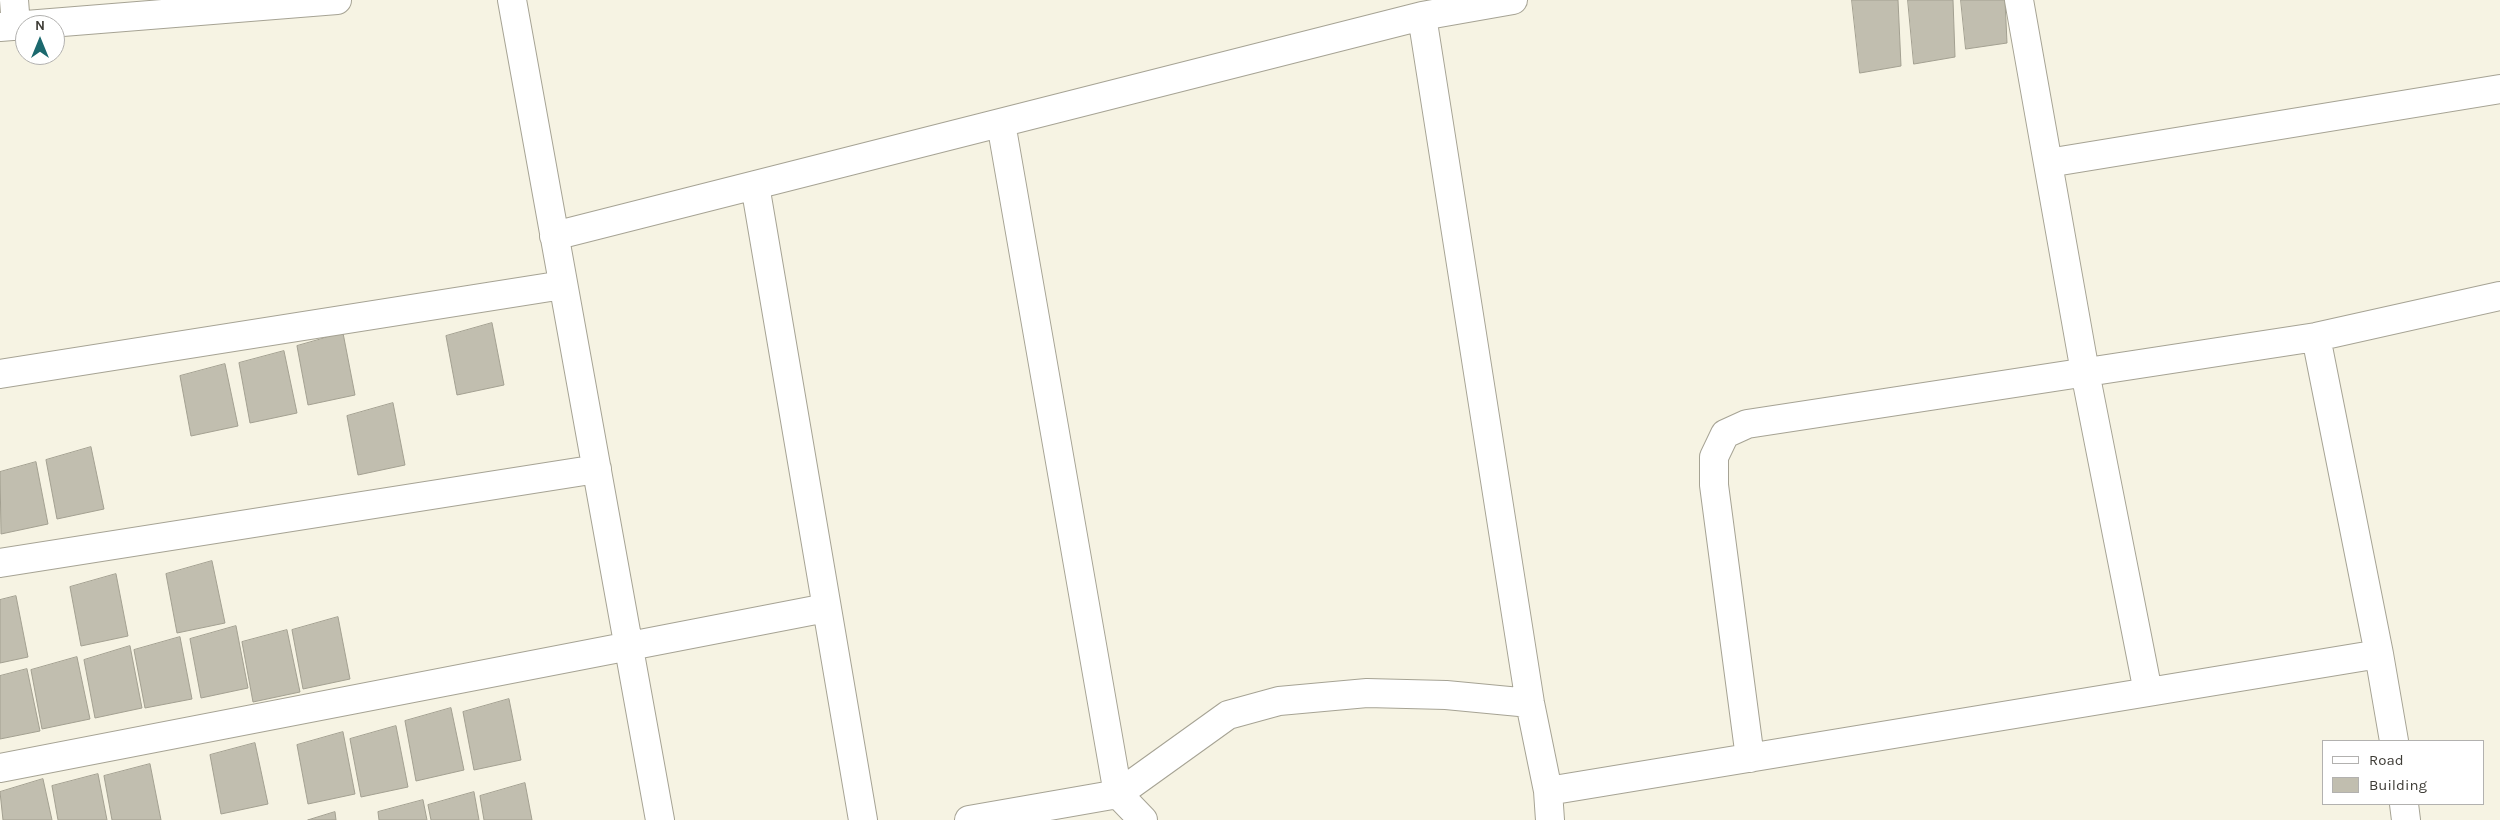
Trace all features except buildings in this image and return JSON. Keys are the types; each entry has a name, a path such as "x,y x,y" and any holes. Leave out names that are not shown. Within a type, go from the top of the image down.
{"street":[{"path":"512,0 660,820"},
{"path":"554,236 1475,2 1513,0"},
{"path":"2018,0 2085,372 2148,692"},
{"path":"10,18 163,7 322,1"},
{"path":"1422,16 1530,704 1548,791 1550,820"},
{"path":"2048,164 2500,89"},
{"path":"1001,123 1118,794 1143,820"},
{"path":"755,185 863,820"},
{"path":"0,374 563,285"},
{"path":"1750,758 1714,485 1714,457 1725,434 1747,424 2316,337 2500,296"},
{"path":"2316,337 2379,654 2394,740"},
{"path":"0,563 597,468"},
{"path":"0,768 826,608"},
{"path":"1548,791 2379,654"},
{"path":"969,820 1118,794 1228,715 1279,701 1367,693 1446,695 1530,704"},
{"path":"2404,805 2406,820"}]}
